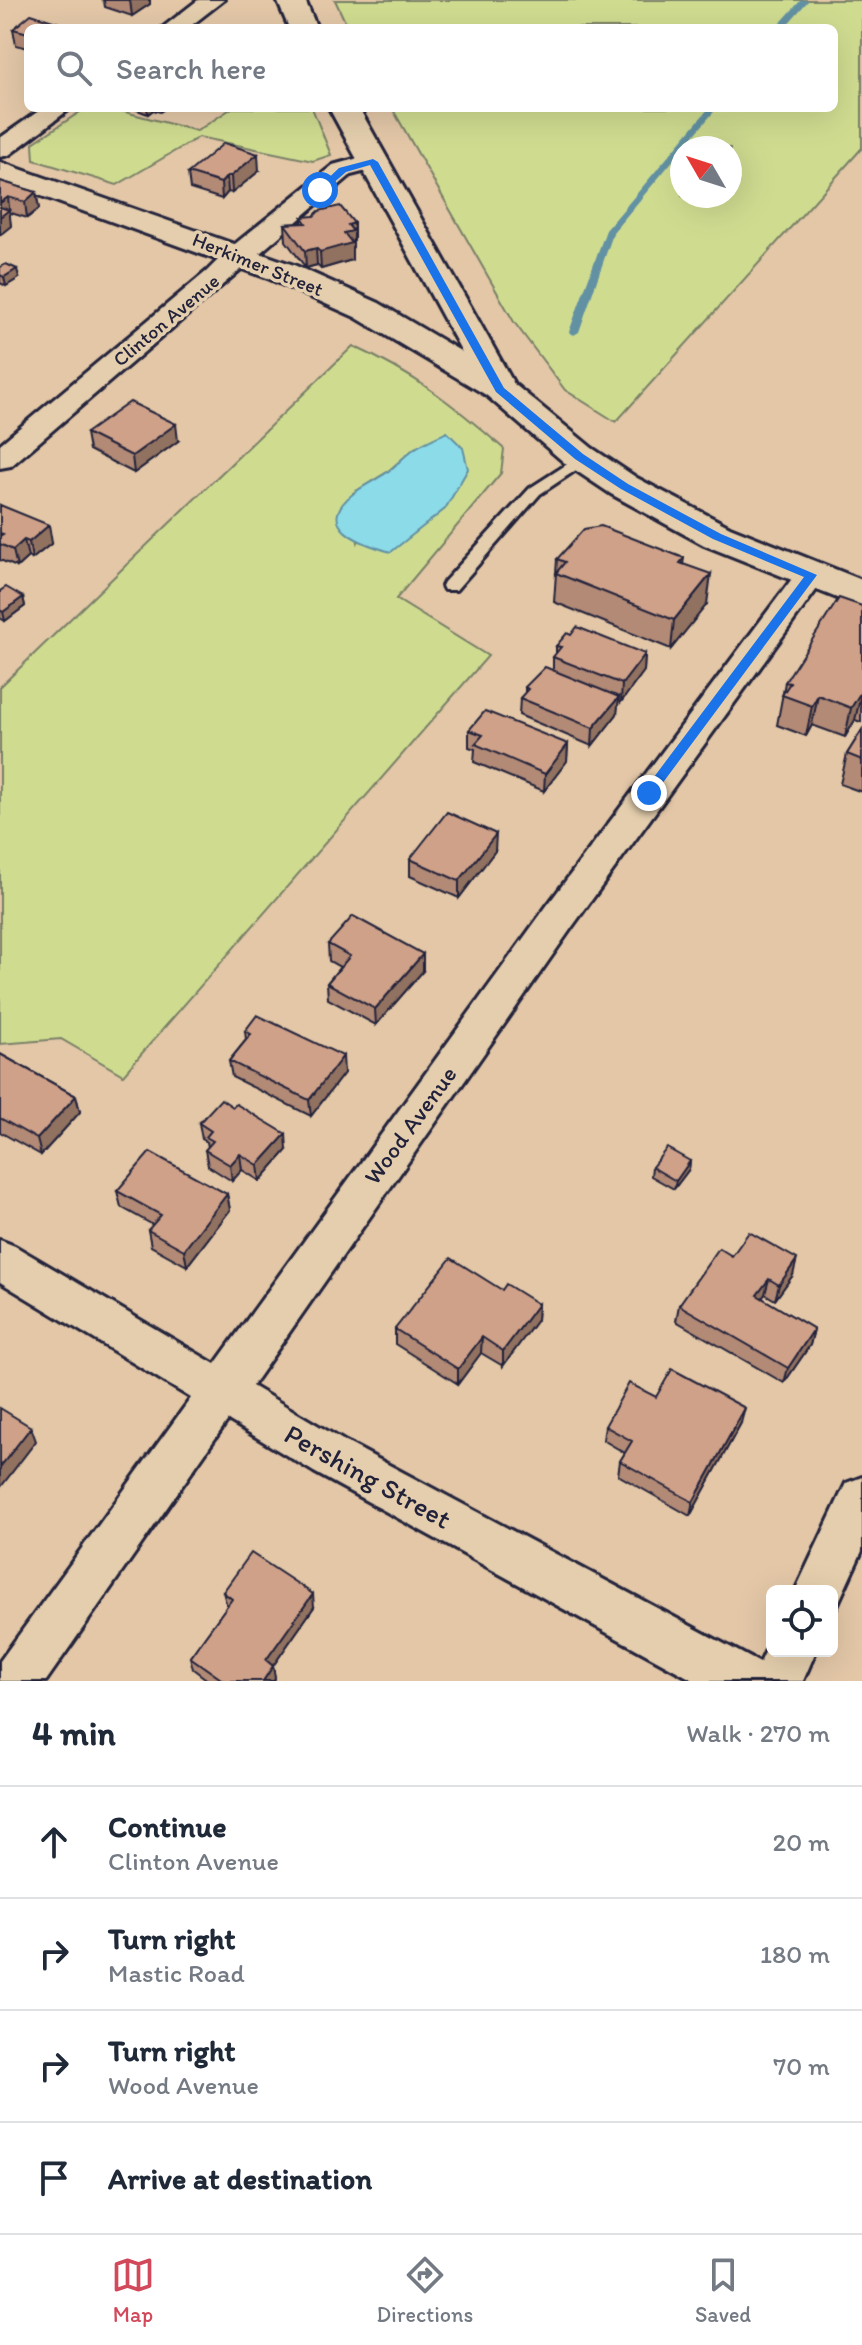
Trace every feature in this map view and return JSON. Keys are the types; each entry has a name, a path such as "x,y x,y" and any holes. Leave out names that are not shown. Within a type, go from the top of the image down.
{"main road":[{"path":"291,0 301,24"},
{"path":"346,112 500,390 583,459 624,486 717,536 862,595"},
{"name":"Herkimer Street","path":"0,171 239,254 367,310 500,390"}],"street":[{"path":"179,24 213,0"},
{"path":"0,150 53,112"},
{"name":"Clinton Avenue","path":"0,459 342,170 373,162"},
{"name":"Wood Avenue","path":"16,1681 223,1393 366,1186 649,793 811,575"},
{"name":"Pershing Street","path":"0,1259 330,1457 744,1681"},
{"path":"822,1585 862,1499"},
{"path":"777,1681 788,1657"}],"lane":[{"path":"450,586 535,491 583,459"}],"green space":[{"path":"335,0 862,0 862,148 616,422 565,390 514,322 394,112 838,112 838,24 346,24"},
{"path":"80,112 125,112 197,131 226,112 314,112 331,155 313,161 199,137 117,185 34,160 33,143"},
{"path":"353,346 433,392 504,449 501,473 396,599 488,656 123,1075 61,1039 0,1044 0,687","holes":["416,447 358,542 353,493 387,472"]}],"water":[{"path":"447,432 463,448 468,469 445,509 391,552 355,539 346,532 339,524 338,515 342,505 354,493 386,473 414,449"}],"building":[{"path":"31,14 62,24 24,24 24,32 13,29"},
{"path":"224,143 258,154 221,183 188,173"},
{"path":"0,181 36,192 25,202 8,197 0,203"},
{"path":"340,206 354,223 348,225 353,231 344,233 352,243 320,252 316,248 305,251 285,224 306,223 302,217"},
{"path":"0,207 9,210 0,217"},
{"path":"6,264 17,269 4,277 0,275 0,267"},
{"path":"130,402 176,424 132,456 86,433"},
{"path":"0,505 49,525 29,542 24,540 13,550 0,544 3,534 0,533"},
{"path":"601,526 684,558 680,563 711,574 674,620 556,573 565,562 557,559 584,529"},
{"path":"6,587 23,597 3,612 0,610 0,591"},
{"path":"839,598 862,606 862,690 851,708 818,695 812,706 782,695 790,683 785,682"},
{"path":"577,627 645,654 622,684 553,657 561,647 556,646"},
{"path":"545,667 619,697 593,728 520,698 528,689 525,687"},
{"path":"485,711 568,744 545,774 475,744 483,735 469,730"},
{"path":"862,730 862,760 847,754"},
{"path":"447,812 496,834 459,881 410,859"},
{"path":"353,916 423,954 375,1009 327,983 350,956 328,944"},
{"path":"257,1015 343,1056 309,1100 229,1061 251,1034 245,1031"},
{"path":"0,1054 76,1096 37,1139 0,1118"},
{"path":"221,1099 233,1107 236,1104 286,1134 258,1165 240,1154 230,1165 205,1150 213,1141 206,1137 211,1131 199,1123"},
{"path":"667,1148 690,1161 676,1181 652,1167"},
{"path":"150,1152 227,1194 184,1250 148,1230 161,1215 117,1191"},
{"path":"749,1232 797,1259 779,1285 769,1279 757,1295 814,1329 788,1368 679,1305 719,1248 732,1256"},
{"path":"451,1258 502,1290 506,1284 538,1304 503,1351 482,1337 458,1369 395,1329"},
{"path":"672,1369 745,1408 693,1502 620,1461 632,1441 605,1426 629,1383 656,1397"},
{"path":"0,1408 31,1427 0,1467"},
{"path":"251,1553 313,1594 266,1660 273,1666 263,1681 224,1681 190,1657 232,1599 223,1592"}],"waterway":[{"path":"784,24 805,0"},
{"path":"574,332 610,230 710,112"}],"route":[{"path":"320,190 342,170 373,162 440,277 500,390 579,456 624,486 717,536 811,575 649,793"}]}
